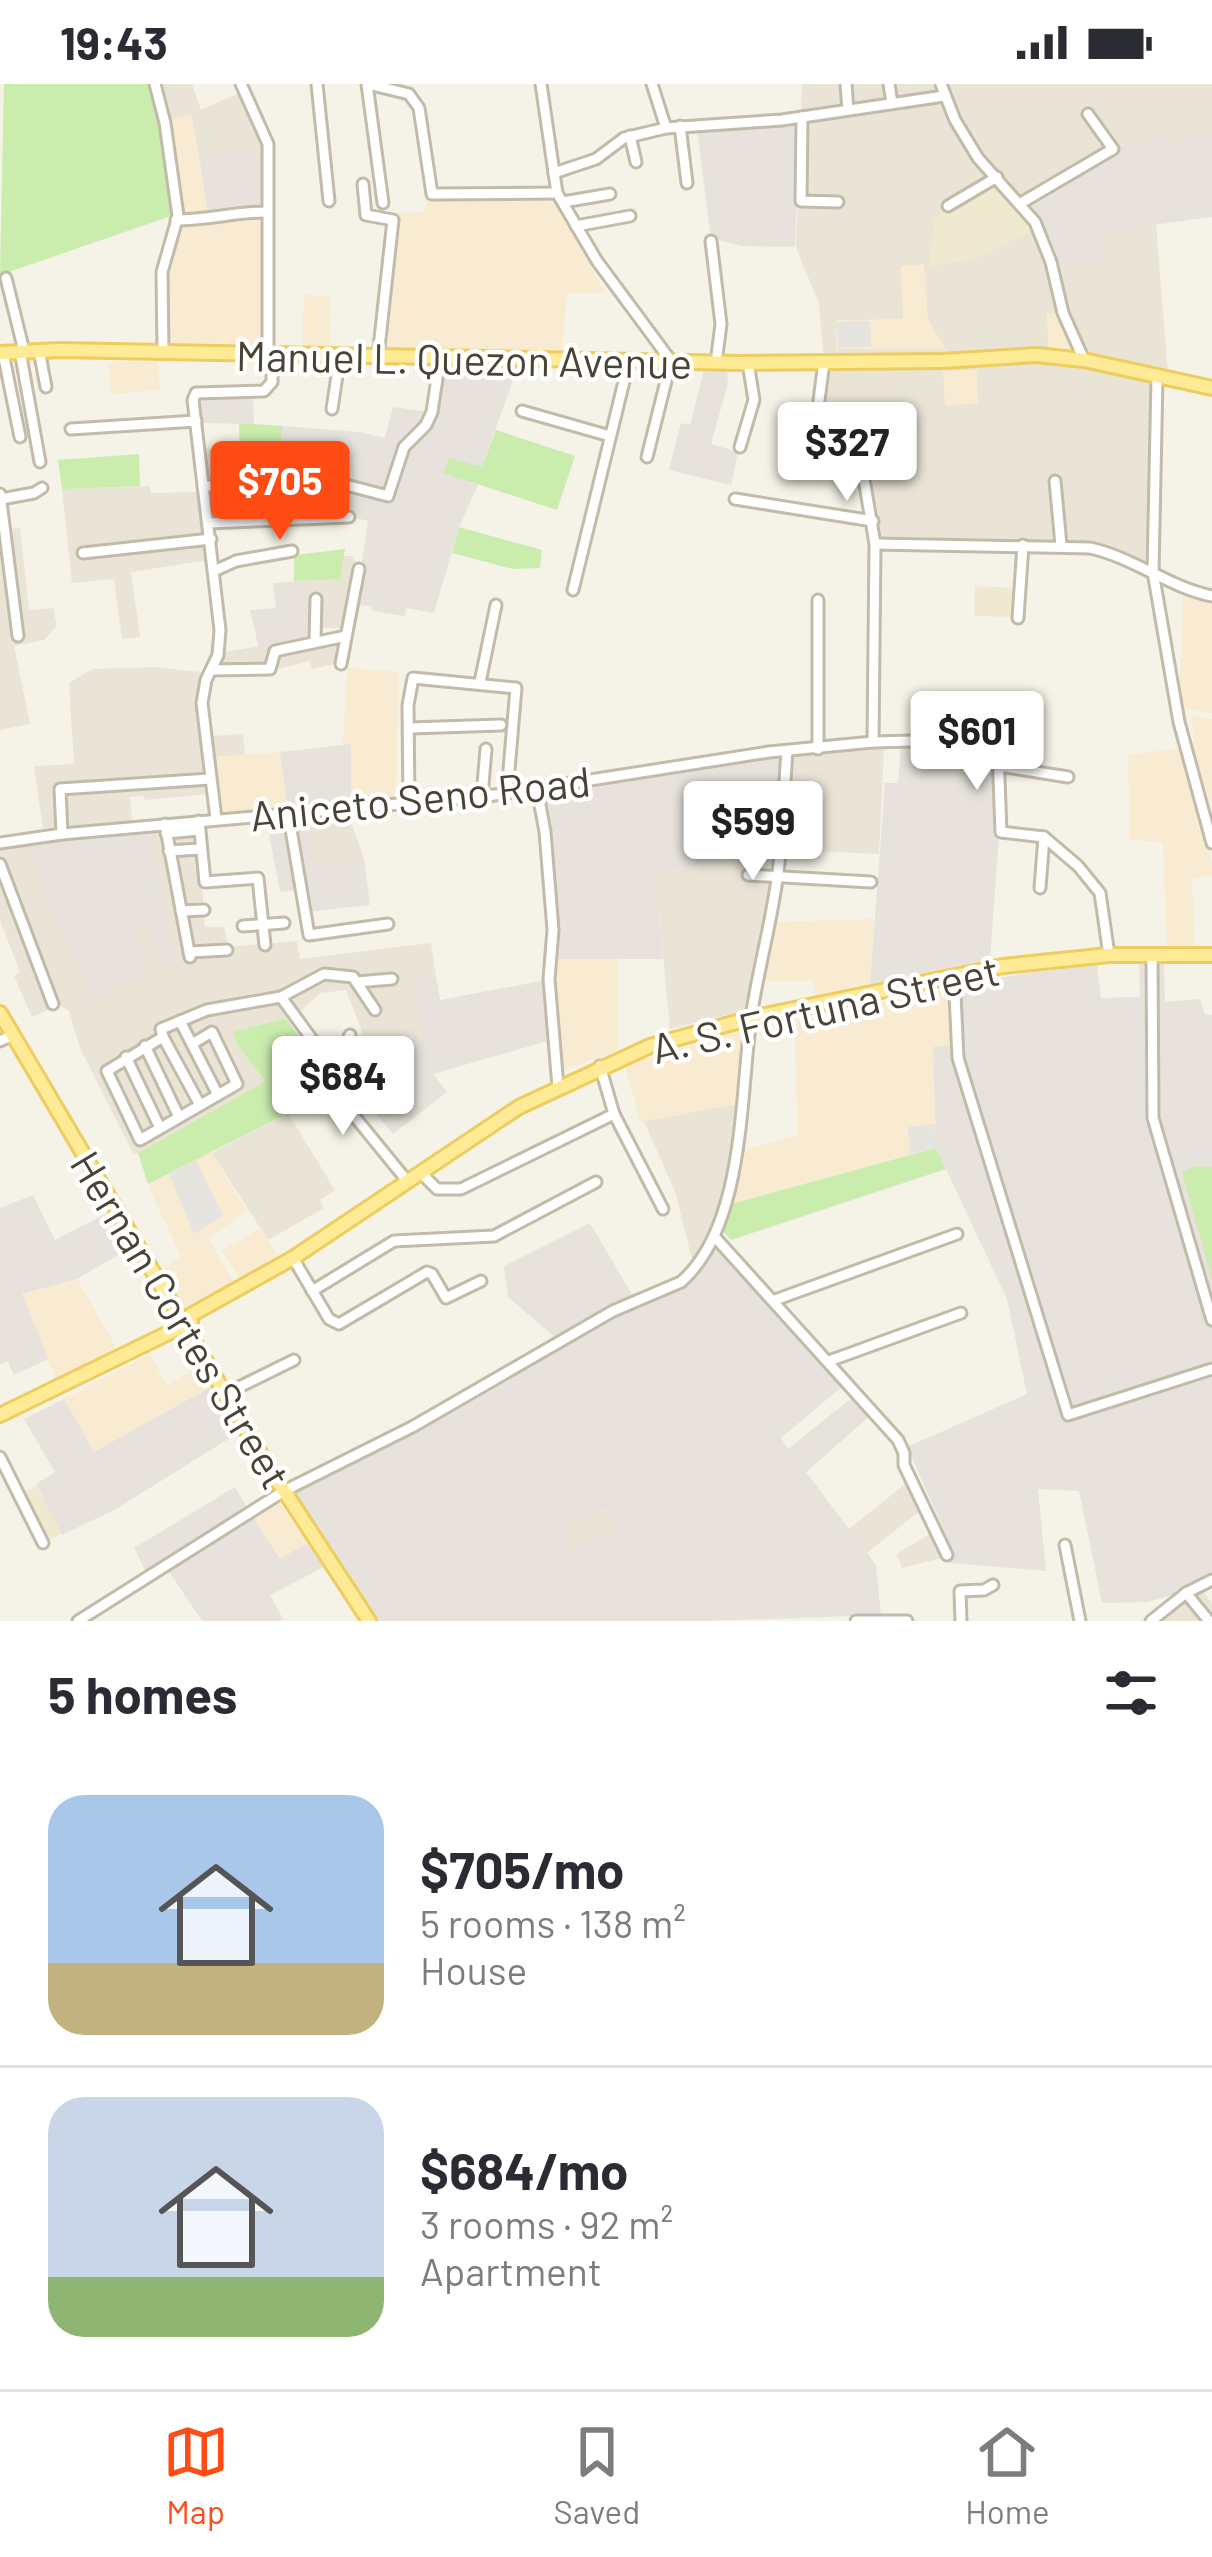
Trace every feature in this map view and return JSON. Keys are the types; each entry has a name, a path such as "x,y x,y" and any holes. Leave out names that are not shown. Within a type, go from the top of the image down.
{"main road":[{"name":"Manuel L. Quezon Avenue","path":"1,353 716,363 1036,355 1084,360 1212,388"},
{"name":"A. S. Fortuna Street","path":"0,1415 218,1308 220,1302 519,1107 659,1042 751,1018 1004,966 1108,955 1212,955"},
{"name":"Hernan Cortes Street","path":"0,1013 6,1038 369,1621"}],"street":[{"path":"155,84 165,123 176,220 162,272 163,353"},
{"path":"216,819 202,703 203,688 218,655 220,630 196,394 264,392 272,382 268,144 241,84"},
{"path":"317,84 329,201"},
{"path":"383,203 367,84 409,94 418,108 432,194 560,198 610,194"},
{"path":"541,84 560,198 597,261 671,361 647,457"},
{"path":"652,84 666,128"},
{"path":"846,84 848,110"},
{"path":"890,84 892,103"},
{"path":"554,173 596,159 630,136 666,128 802,117 942,90 978,158 1021,202 1042,237 1063,314 1084,360"},
{"path":"1021,202 1113,149 1088,114"},
{"path":"802,117 801,201 838,202"},
{"path":"680,126 687,183"},
{"path":"630,136 636,162"},
{"path":"948,206 997,177"},
{"path":"363,184 366,215 393,220 378,357"},
{"path":"176,220 266,212"},
{"path":"576,226 630,216"},
{"path":"711,242 721,324 716,363"},
{"path":"6,278 28,350 46,387"},
{"path":"28,350 40,462"},
{"path":"1,353 20,437"},
{"path":"332,410 340,356"},
{"path":"202,486 346,485 388,496 404,447 432,412 440,358"},
{"path":"573,590 628,361"},
{"path":"824,362 811,462 816,469 864,479 873,520 873,742"},
{"path":"740,447 754,400 748,363"},
{"path":"1157,378 1153,572 1178,722 1212,843"},
{"path":"522,411 610,436"},
{"path":"71,429 196,421"},
{"path":"1055,481 1060,545"},
{"path":"18,636 0,496 34,494 42,488"},
{"path":"735,499 873,520"},
{"path":"209,523 350,518"},
{"path":"83,553 211,539"},
{"path":"875,544 1060,545 1122,556 1185,590 1212,596"},
{"path":"1018,618 1023,545"},
{"path":"214,571 236,561 292,551"},
{"path":"341,664 358,568"},
{"path":"315,642 316,599"},
{"path":"818,600 818,748"},
{"path":"480,682 496,605"},
{"path":"213,670 270,669 275,651 346,636"},
{"path":"409,805 413,678 480,682 518,691 507,793"},
{"path":"410,728 501,725"},
{"name":"Aniceto Seno Road","path":"0,843 288,812 409,805 873,742 988,739 998,751 998,766"},
{"path":"482,796 486,749"},
{"path":"78,1621 284,1491 412,1427 613,1311 682,1282 714,1236 725,1206 751,1018 778,875 787,751"},
{"path":"1068,777 998,766 1001,832 1043,837 1078,866 1098,889 1108,955"},
{"path":"62,834 60,789 209,778"},
{"path":"537,789 553,930 549,979 558,1087"},
{"path":"288,812 309,935 388,924"},
{"path":"734,830 781,824"},
{"path":"199,825 205,882 258,878 265,945"},
{"path":"165,828 190,954 227,950"},
{"path":"1040,888 1043,837"},
{"path":"169,851 200,849"},
{"path":"0,863 53,1004"},
{"path":"748,875 871,882"},
{"path":"175,881 202,879"},
{"path":"181,911 204,910"},
{"path":"243,926 284,923"},
{"path":"1152,955 1153,1118 1212,1320"},
{"path":"200,1105 161,1029 207,1010 281,997 324,974 357,982 392,980"},
{"path":"357,982 374,1010"},
{"path":"955,994 958,1058 1068,1414 1212,1369"},
{"path":"281,997 332,1071 355,1117 408,1182"},
{"path":"180,1021 218,1095"},
{"path":"164,1037 109,1066 107,1076 140,1140 237,1084 212,1032 191,1044"},
{"path":"332,1071 350,1035"},
{"path":"145,1046 179,1117"},
{"path":"126,1057 160,1128"},
{"path":"600,1066 614,1114 663,1209"},
{"path":"302,1089 310,1099 337,1086"},
{"path":"422,1173 437,1190 460,1189 614,1114"},
{"path":"312,1291 394,1241 494,1236 596,1182"},
{"path":"775,1300 956,1234"},
{"path":"714,1236 898,1440 904,1466 947,1555"},
{"path":"293,1258 329,1319 339,1324 427,1272 433,1274 446,1298 481,1281"},
{"path":"829,1361 961,1313"},
{"path":"225,1394 293,1360"},
{"path":"0,1457 43,1543"},
{"path":"1065,1545 1080,1621"},
{"path":"1151,1621 1165,1617 1186,1593 1212,1580"},
{"path":"961,1621 961,1591 993,1585"},
{"path":"1186,1593 1209,1621"},
{"path":"856,1621 907,1621"}],"shaded area":[{"path":"158,84 192,84 201,110 239,93 266,153 199,156 191,115 168,121"},
{"path":"802,84 1212,84 1212,131 1180,141 1152,138 1106,241 1116,229 1156,224 1168,375 1159,372 1154,410 1146,564 1121,552 1088,546 877,538 860,475 817,464 824,362 819,303 796,248"},
{"path":"191,114 208,216 180,217 168,121"},
{"path":"800,123 795,247 741,246 711,238 697,129"},
{"path":"1212,131 1212,217 1116,230 1106,241 1106,266 1061,263 1027,203 1116,149 1152,138 1180,141"},
{"path":"266,153 266,207 227,208 208,216 199,156"},
{"path":"1001,183 1037,229 977,258 929,267 934,219"},
{"path":"545,196 556,202 605,293 567,293 562,352 382,348 395,213 424,212 429,197"},
{"path":"228,216 265,216 266,349 168,346 168,262 178,224 211,223"},
{"path":"924,264 928,319 946,350 836,349 837,320 903,319 901,266"},
{"path":"304,295 331,296 331,312 323,313 331,314 329,353 302,352"},
{"path":"1047,313 1057,313 1073,350 1048,348"},
{"path":"870,321 871,347 838,348 837,322"},
{"path":"108,362 158,362 160,390 112,394"},
{"path":"436,366 518,366 482,467 443,472 478,485 459,527 434,613 406,608 405,616 372,611 371,606 356,605 368,521 351,517 343,481 280,480 282,426 385,438 393,407 428,412"},
{"path":"704,370 727,371 711,444 738,452 731,485 669,470 681,423 690,425"},
{"path":"977,370 978,403 945,406 943,371"},
{"path":"200,396 253,397 254,424 198,423"},
{"path":"240,448 241,481 205,482 201,449"},
{"path":"150,486 150,493 197,492 209,560 131,572 140,637 122,639 114,579 72,583 62,489"},
{"path":"0,500 8,529 20,528 29,610 53,608 57,626 44,640 14,646 30,724 0,730"},
{"path":"344,556 353,556 356,564 344,628 319,628 320,596 312,596 312,580 339,579"},
{"path":"312,580 311,640 259,649 250,610 276,608 273,583"},
{"path":"975,586 1017,588 1016,617 974,616"},
{"path":"1183,596 1212,601 1212,713 1179,708"},
{"path":"345,632 339,663 312,669 310,661 258,674 217,673 225,652"},
{"path":"153,667 201,672 199,715 207,794 130,797 132,822 43,828 34,766 74,764 69,683 92,669"},
{"path":"347,668 399,672 396,799 351,801 351,745 343,745"},
{"path":"1191,715 1212,719 1212,807 1195,755"},
{"path":"243,734 245,755 214,757 212,736"},
{"path":"351,744 351,801 287,806 280,752"},
{"path":"987,744 994,749 999,836 990,959 870,984 885,783 898,783 901,747"},
{"path":"884,748 879,854 785,850 789,767 796,756"},
{"path":"1181,748 1212,875 1192,879 1195,952 1167,952 1163,842 1130,840 1128,755"},
{"path":"280,752 287,806 219,813 214,757"},
{"path":"777,755 779,791 716,797 717,865 655,870 663,959 556,959 542,792"},
{"path":"779,791 772,878 749,1009 670,1029 655,870 717,865 715,797"},
{"path":"348,813 364,859 315,863 308,815"},
{"path":"308,815 315,863 364,859 370,905 306,912 290,817"},
{"path":"198,826 205,927 224,927 228,947 297,941 300,959 431,943 436,976 416,979 422,1039 364,1067 368,1047 346,990 320,993 286,1018 234,1032 237,1045 267,1081 134,1155 80,1048 69,1011 60,1005 32,1017 14,976 20,972 0,920 0,848 27,844 64,940 148,929 177,961 147,830"},
{"path":"147,830 177,961 162,966 148,930 135,933 148,973 90,1002 27,844"},
{"path":"288,832 298,890 280,892 269,834"},
{"path":"874,919 870,984 815,995 814,981 764,981 775,922"},
{"path":"556,959 617,959 618,1050 559,1072 552,981"},
{"path":"1139,963 1164,964 1165,1002 1200,999 1205,1014 1212,1015 1212,1576 1147,1602 1102,1603 1079,1491 1038,1489 1046,1571 950,1563 940,1521 907,1447 1027,1394 1007,1299 936,1148 933,1047 953,1045 951,987 1097,965 1101,998 1140,997"},
{"path":"436,976 440,1000 546,980 551,1040 433,1074 447,1092 393,1134 370,1106 356,1115 338,1078 422,1039 415,978"},
{"path":"951,987 953,1046 933,1048 936,1148 731,1204 742,1151 798,1135 794,1022"},
{"path":"743,1030 736,1104 641,1122 624,1065"},
{"path":"736,1104 725,1190 711,1232 692,1260 676,1194 644,1121"},
{"path":"288,1113 335,1190 320,1200 324,1208 268,1240 212,1153"},
{"path":"935,1124 936,1148 910,1154 908,1127"},
{"path":"211,1152 247,1211 208,1238 235,1284 187,1311 161,1270 181,1257 148,1185"},
{"path":"196,1160 223,1216 194,1234 169,1174"},
{"path":"33,1195 55,1240 109,1212 130,1248 77,1279 22,1294 48,1359 14,1375 8,1361 0,1364 0,1208"},
{"path":"590,1223 633,1296 557,1339 508,1297 504,1266"},
{"path":"261,1228 280,1259 241,1281 222,1251"},
{"path":"713,1246 720,1247 844,1385 781,1438 788,1449 854,1396 871,1415 806,1472 876,1565 881,1615 710,1621 375,1621 294,1492 414,1431 630,1308 690,1281","holes":["609,1509 617,1528 571,1548 561,1525"]},
{"path":"77,1279 117,1349 56,1379 21,1295"},
{"path":"150,1354 167,1386 198,1368 211,1387 94,1452 64,1399"},
{"path":"211,1387 238,1433 116,1509 62,1535 36,1484 55,1472 24,1419 64,1399 94,1452"},
{"path":"908,1482 921,1510 867,1553 849,1529"},
{"path":"36,1486 62,1533 46,1542 20,1494"},
{"path":"235,1487 247,1507 146,1572 134,1548"},
{"path":"278,1501 307,1543 281,1559 253,1517"},
{"path":"610,1509 617,1529 571,1548 560,1525"},
{"path":"253,1517 280,1559 307,1543 324,1567 270,1595 280,1621 202,1621 168,1570"},
{"path":"933,1532 945,1557 902,1568 897,1554"},
{"path":"1200,1588 1212,1603 1212,1621 1157,1621"}],"green space":[{"path":"4,84 151,84 162,124 174,215 0,275"},
{"path":"239,423 282,426 280,480 241,481"},
{"path":"496,430 575,456 557,510 443,473 449,458 482,467"},
{"path":"139,454 140,486 62,489 58,460"},
{"path":"459,527 542,550 540,568 513,569 452,553"},
{"path":"345,549 340,579 294,581 294,555"},
{"path":"286,1018 325,1073 272,1087 288,1113 148,1184 138,1153 266,1081 237,1045 233,1032"},
{"path":"936,1148 946,1169 731,1240 721,1229 731,1204"},
{"path":"1195,1166 1212,1167 1212,1280 1182,1172"}]}
